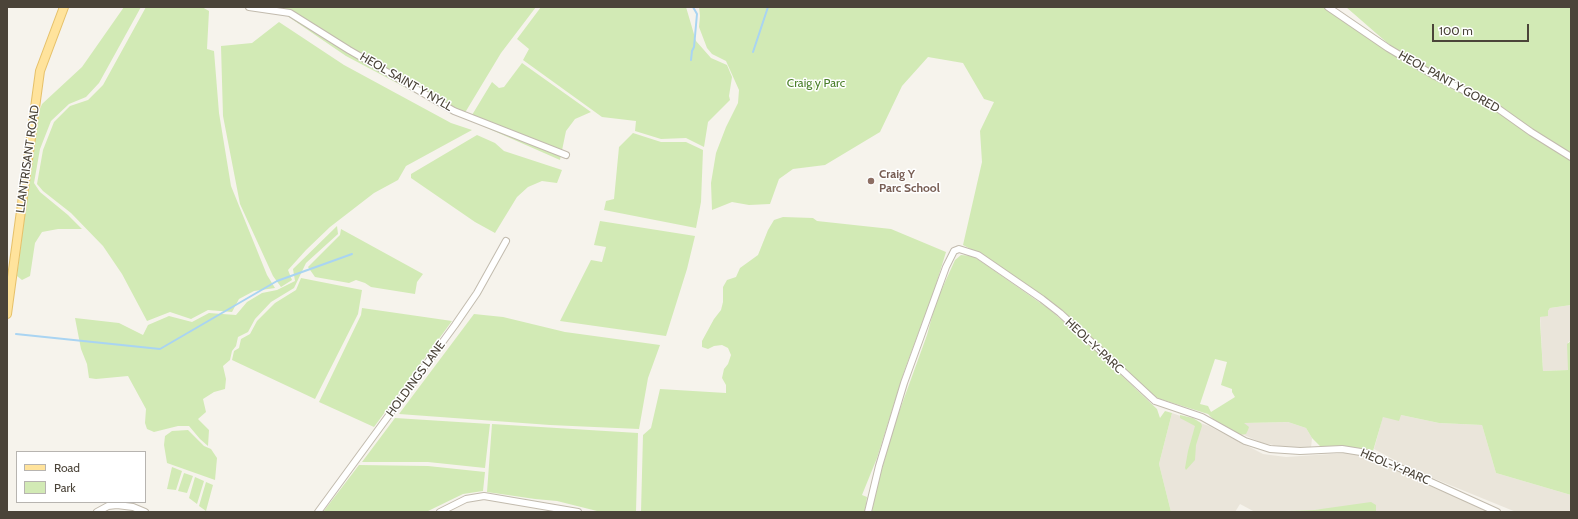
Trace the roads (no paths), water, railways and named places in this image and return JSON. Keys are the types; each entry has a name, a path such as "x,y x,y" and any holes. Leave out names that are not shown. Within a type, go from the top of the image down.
{"main road":[{"name":"LLANTRISANT ROAD","path":"7,314 40,71 64,7"}],"street":[{"name":"HEOL SAINT Y NYLL","path":"249,7 290,13 349,50 454,111 566,155"},
{"name":"HEOL PANT Y GORED","path":"1328,7 1376,41 1435,76 1493,105 1531,132 1571,157"},
{"name":"HOLDINGS LANE","path":"318,512 455,325 477,293 506,241"},
{"name":"HEOL-Y-PARC","path":"868,512 878,466 904,384 946,267 954,251 959,249 978,255 1042,299 1075,327 1155,401 1202,417 1245,441 1268,448 1300,451 1342,449 1367,453 1497,512"},
{"path":"440,512 466,499 484,496 578,512"},
{"path":"97,512 108,506 117,505 133,507 145,512"}],"waterway":[{"path":"691,60 694,47 697,14 693,7"},
{"path":"753,52 768,7"},
{"path":"16,334 160,349 277,281 352,254"}],"place":[{"name":"Craig Y Parc School","path":"871,181"}],"park label":[{"name":"Craig y Parc","path":"816,83"}]}
